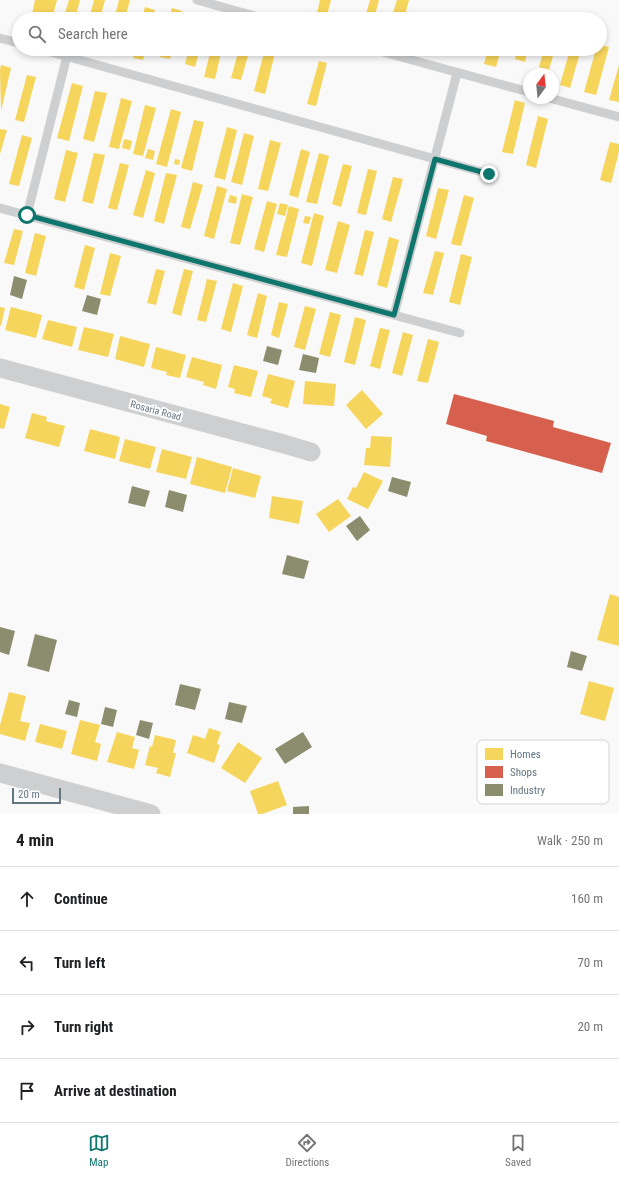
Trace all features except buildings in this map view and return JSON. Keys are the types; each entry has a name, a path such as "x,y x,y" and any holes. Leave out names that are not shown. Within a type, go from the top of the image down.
{"street":[{"name":"Rosaria Road","path":"0,368 311,452"},
{"path":"0,773 151,814"}],"lane":[{"path":"198,0 240,12"},
{"path":"0,38 12,41"},
{"path":"27,215 67,56 489,174"},
{"path":"397,56 523,90"},
{"path":"394,315 457,73"},
{"path":"559,101 619,117"},
{"path":"0,208 460,333"}],"route":[{"path":"27,215 394,315 435,159 489,174"}]}
